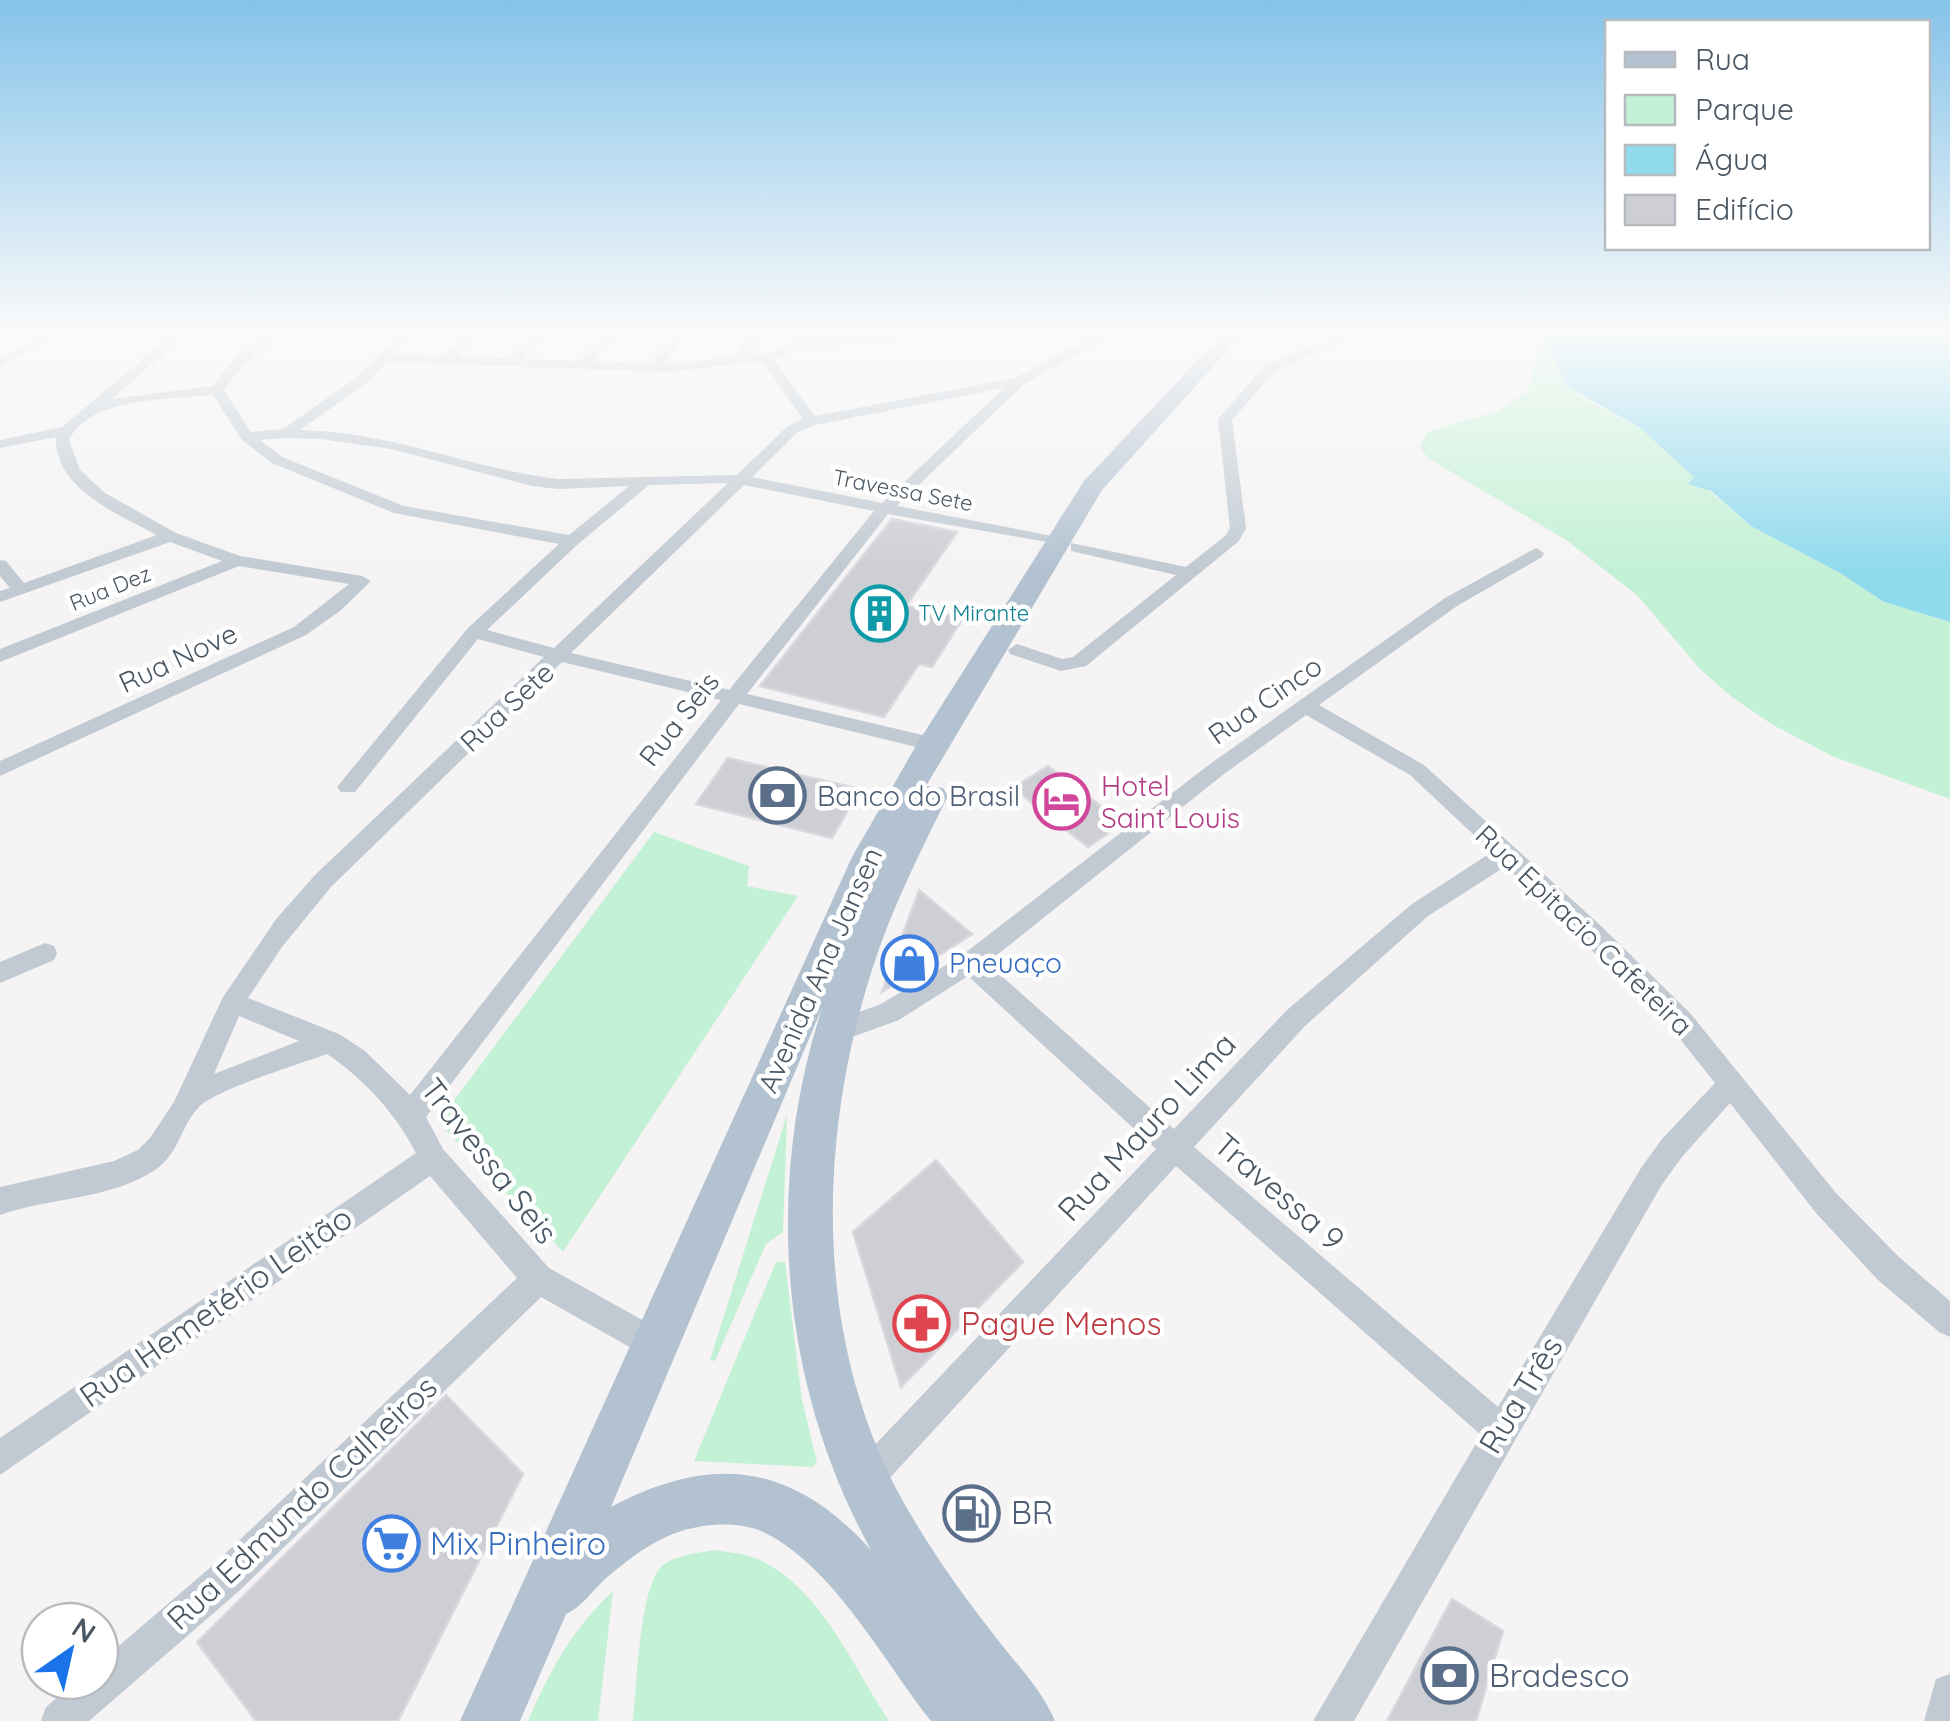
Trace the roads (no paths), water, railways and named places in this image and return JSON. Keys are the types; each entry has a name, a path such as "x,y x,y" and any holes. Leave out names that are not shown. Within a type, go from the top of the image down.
{"main road":[{"name":"Avenida Ana Jansen","path":"1024,1721 910,1562 865,1480 831,1388 814,1296 812,1174 818,1101 852,967 884,886 928,801 1018,650 1103,472 1161,410"},
{"name":"Avenida Ana Jansen","path":"490,1721 860,877 933,744 1068,544 1182,410"},
{"path":"534,1619 580,1563 638,1521 702,1499 764,1503 797,1519 853,1568 970,1721"}],"street":[{"path":"91,410 67,430 62,440 72,472 129,516 237,561"},
{"path":"230,410 248,437 278,460 400,510 572,541"},
{"path":"248,437 289,430 318,410"},
{"path":"803,410 811,421"},
{"name":"Rua Sete","path":"0,1201 135,1166 161,1146 233,1003 274,936 323,881 793,430 811,421 865,410"},
{"name":"Rua Seis","path":"412,1115 731,697 883,510 987,410"},
{"path":"1018,650 1072,666 1233,538 1238,528 1225,419 1233,410"},
{"path":"0,444 67,430"},
{"name":"Travessa Sete","path":"289,430 388,442 532,481 575,484 709,476 740,479 1068,544 1192,574"},
{"path":"348,787 474,632 572,541 644,482"},
{"path":"0,597 170,536"},
{"name":"Rua Cinco","path":"833,1033 890,1012 970,963 1202,781 1451,602 1536,553"},
{"name":"Rua Nove","path":"0,769 300,631 362,581 237,561"},
{"name":"Rua Dez","path":"0,656 237,561"},
{"path":"0,567 21,590"},
{"path":"474,632 933,744"},
{"name":"Rua Epitacio Cafeteira","path":"1307,707 1403,759 1508,852 1646,984 1732,1083 1826,1203 1888,1268 1950,1321"},
{"name":"Rua Mauro Lima","path":"865,1480 1320,996 1420,910 1508,852"},
{"path":"0,973 45,953"},
{"name":"Travessa 9","path":"970,963 1175,1148 1500,1430"},
{"name":"Travessa Seis","path":"233,1003 330,1042 356,1059 412,1115 434,1158 538,1279 653,1343"},
{"path":"188,1099 260,1065 330,1042"},
{"name":"Rua Três","path":"1332,1721 1652,1176 1672,1148 1732,1083"},
{"name":"Rua Hemetério Leitão","path":"0,1458 434,1158"},
{"name":"Rua Edmundo Calheiros","path":"60,1721 225,1580 538,1279"},
{"path":"1944,1721 1950,1693"}],"water":[{"path":"1609,410 1950,410 1950,622 1884,602 1840,573 1751,526 1711,491 1688,484 1694,477 1640,428"}],"place":[{"name":"TV Mirante","path":"879,613"},
{"name":"Banco do Brasil","path":"778,796"},
{"name":"Hotel Saint Louis","path":"1062,802"},
{"name":"Pneuaço","path":"910,963"},
{"name":"Pague Menos","path":"922,1324"},
{"name":"BR","path":"972,1513"},
{"name":"Mix Pinheiro","path":"391,1544"},
{"name":"Bradesco","path":"1450,1676"}]}
